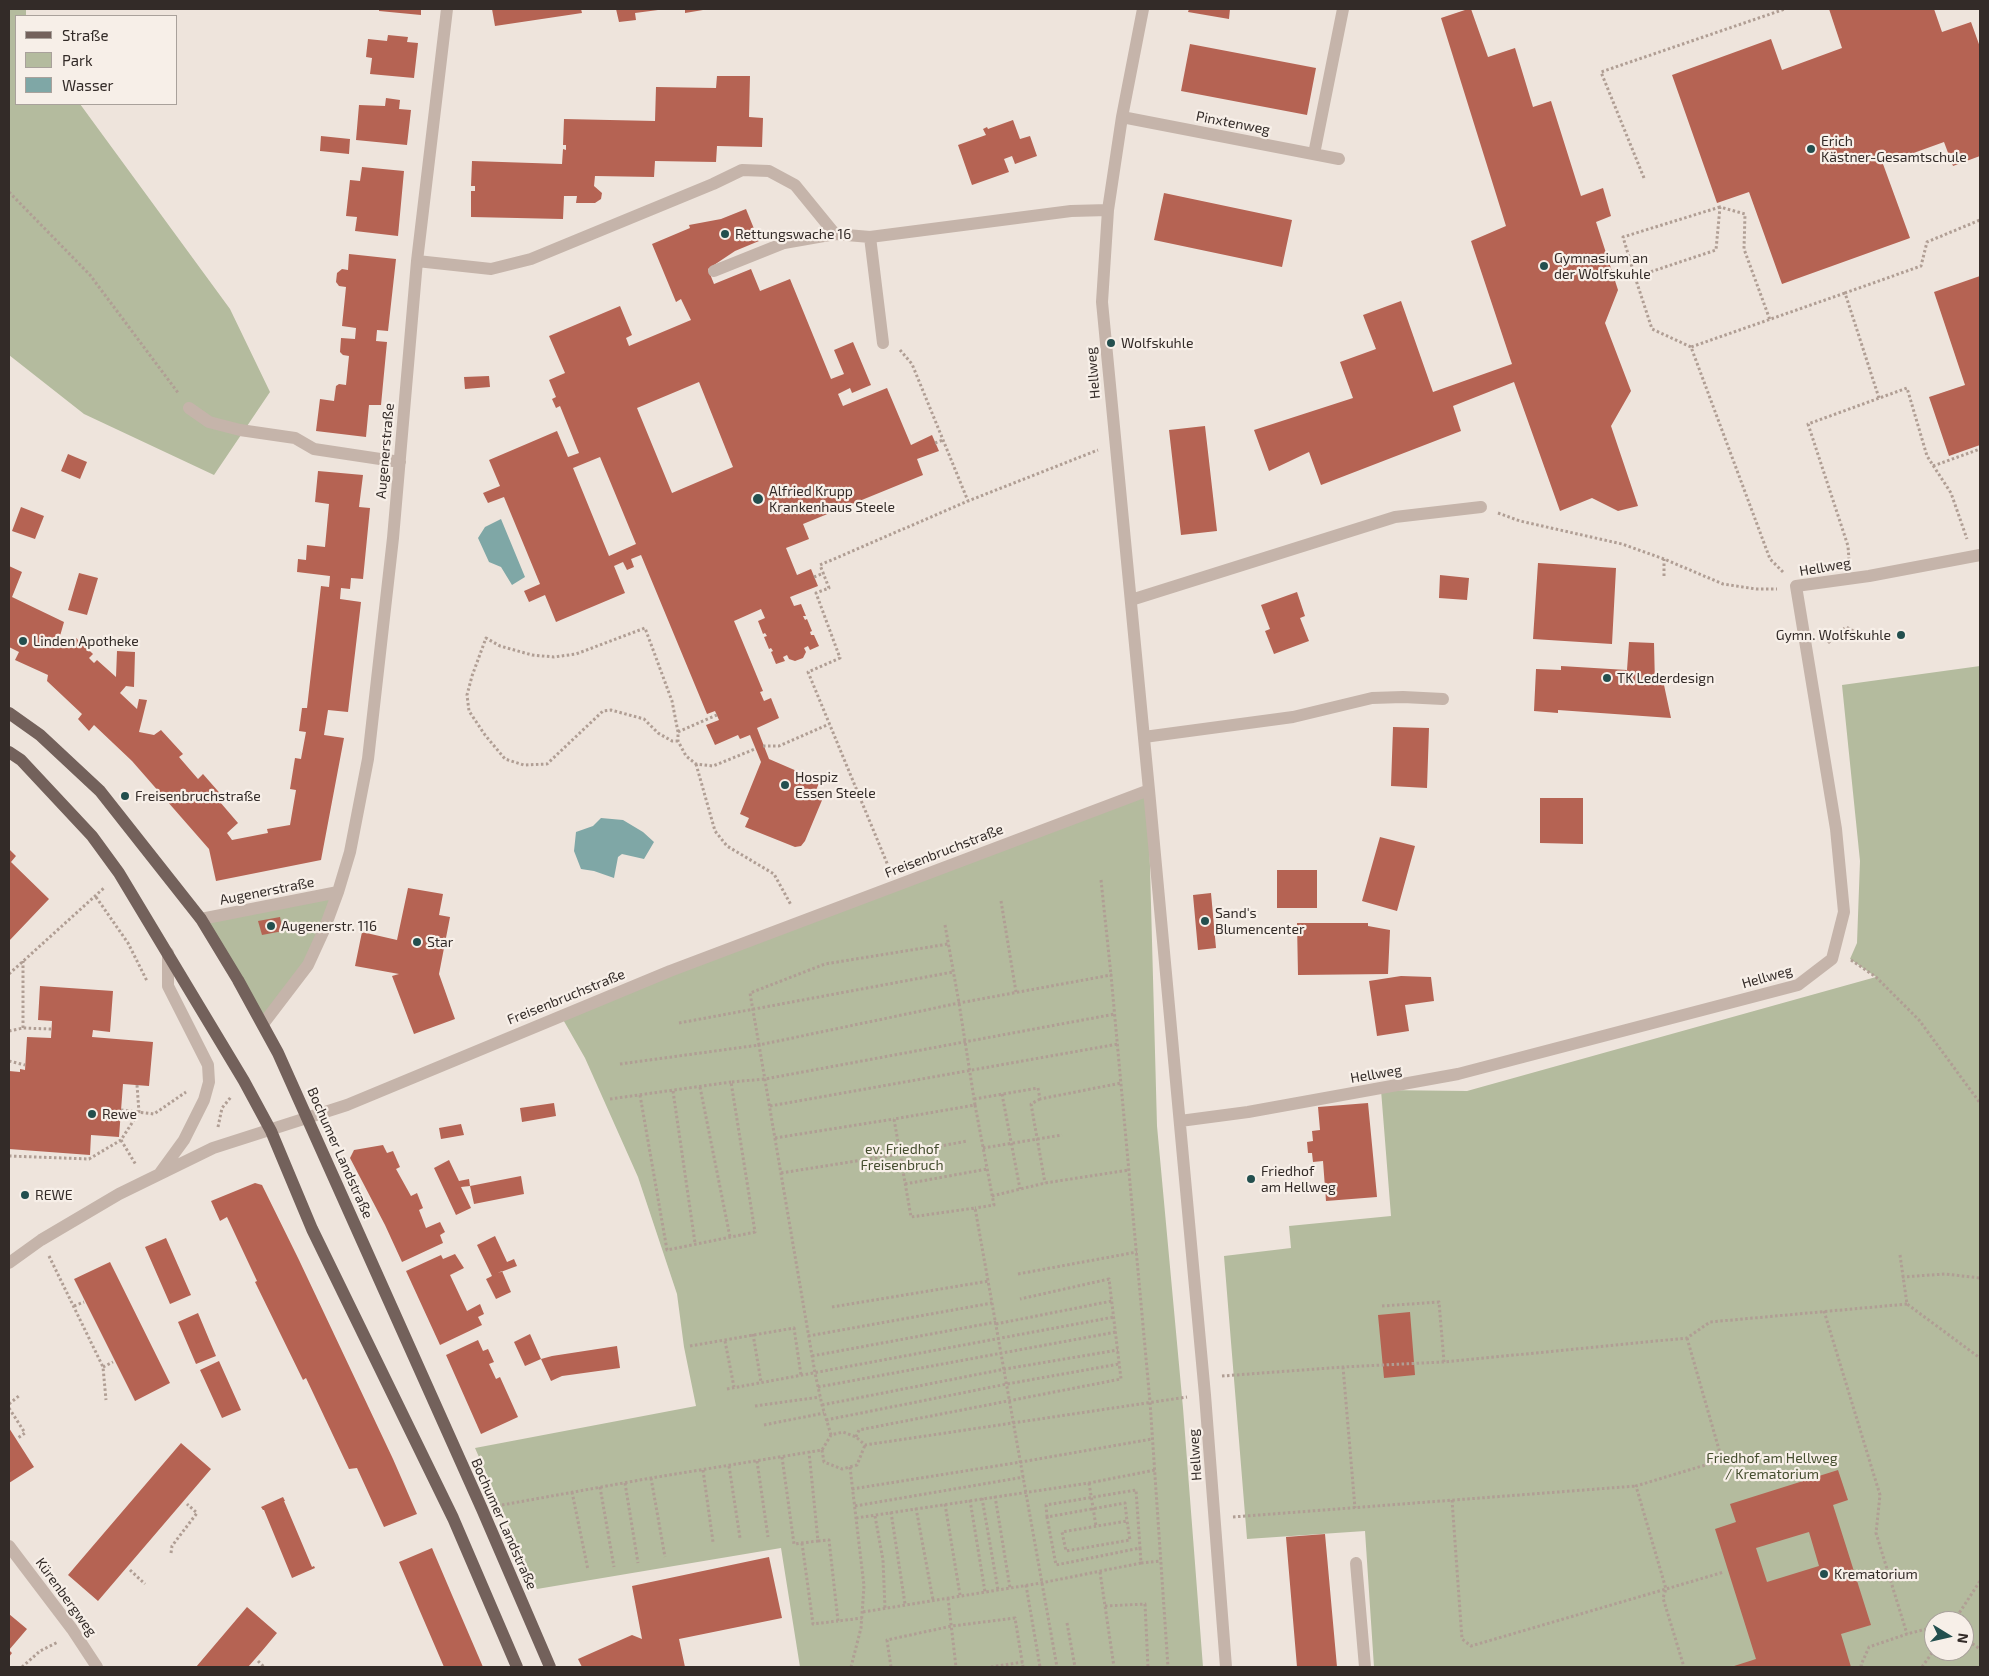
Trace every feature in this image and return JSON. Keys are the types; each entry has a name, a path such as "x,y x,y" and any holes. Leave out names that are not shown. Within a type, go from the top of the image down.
{"main road":[{"name":"Bochumer Landstraße","path":"9,713 40,734 100,791 201,919 263,1024 278,1053 482,1509 550,1667"},
{"path":"9,752 21,760 92,836 119,873 244,1081 270,1131 312,1229 453,1518 517,1667"}],"street":[{"name":"Augenerstraße","path":"263,1024 308,965 338,892 350,852 368,759 400,462 417,261 447,9"},
{"name":"Hellweg","path":"1144,9 1122,116 1108,210 1102,302 1204,1378 1226,1667"},
{"path":"1314,154 1343,9"},
{"name":"Pinxtenweg","path":"1122,116 1339,159"},
{"path":"417,261 491,269 531,259 714,184 742,170 770,171 795,185 835,234"},
{"path":"714,272 784,243 835,234 870,237 1071,211 1108,210"},
{"path":"870,237 883,343"},
{"path":"189,408 209,422 240,430 295,438 314,449 400,462"},
{"path":"1131,600 1395,517 1481,507"},
{"name":"Hellweg","path":"1180,1121 1248,1112 1458,1074 1798,985 1832,959 1844,912 1836,828 1796,586 1976,556"},
{"path":"1144,737 1293,717 1372,698 1403,696 1443,699"},
{"name":"Freisenbruchstraße","path":"9,1263 41,1240 118,1194 157,1177 213,1148 307,1119 374,1094 520,1031 670,970 1149,790"},
{"name":"Augenerstraße","path":"201,919 338,892"},
{"path":"157,1177 184,1140 204,1100 209,1082 208,1065 168,986 168,953"},
{"name":"Kürenbergweg","path":"9,1546 75,1633 97,1667"},
{"path":"1356,1562 1365,1667"}],"path":[{"path":"1644,178 1601,72 1785,9"},
{"path":"9,192 90,276 189,408"},
{"path":"1635,277 1716,250 1720,207"},
{"path":"1770,320 1744,249 1745,214 1720,207 1623,237 1652,329 1690,348 1770,559 1796,586"},
{"path":"1690,348 1921,266 1927,242 1980,220"},
{"path":"1846,293 1879,398"},
{"path":"883,343 900,350 912,364 968,501"},
{"path":"1851,578 1848,546 1808,424 1906,388 1927,456 1951,494 1976,556"},
{"path":"935,443 943,440"},
{"path":"899,884 885,860 808,672 840,658 816,593 829,588 820,565 968,501 1115,443"},
{"path":"1933,466 1980,449"},
{"path":"1481,507 1520,522 1601,538 1664,559 1706,578 1738,588 1775,589 1796,586"},
{"path":"1664,559 1664,576"},
{"path":"814,577 824,573"},
{"path":"1828,643 1846,627 1868,639"},
{"path":"678,742 672,741 658,733 644,719 612,710 602,711 547,764 524,765 505,759 485,735 469,711 468,695 472,676 486,638 500,646 532,656 554,657 576,654 645,628 672,701 678,742 686,756 696,764 714,766 755,749"},
{"path":"678,732 717,716"},
{"path":"763,746 779,746 829,724"},
{"path":"696,764 715,831 727,846 774,874 799,921"},
{"path":"1101,880 1112,975 1150,1402 1168,1667"},
{"path":"9,974 96,897"},
{"path":"1001,901 1016,992"},
{"path":"894,1119 911,1217 994,1205 974,1105 945,925"},
{"path":"831,1435 820,1397 808,1336 750,993 825,964 948,944"},
{"path":"1834,948 1876,977 1919,1020 1980,1104"},
{"path":"22,1028 23,960"},
{"path":"679,1023 953,972"},
{"path":"620,1064 759,1044 959,1003 1112,975"},
{"path":"610,1099 765,1079 1115,1014"},
{"path":"9,1031 22,1028 51,1030"},
{"path":"770,1106 969,1069 1118,1044"},
{"path":"9,1061 25,1064"},
{"path":"640,1095 667,1250 756,1232 731,1082"},
{"path":"1045,1182 1030,1104 1040,1099 1121,1083"},
{"path":"9,1156 89,1159 121,1140 139,1112 137,1085"},
{"path":"700,1087 730,1237"},
{"path":"974,1099 1038,1088 1040,1099"},
{"path":"673,1091 695,1243"},
{"path":"121,1110 154,1114 186,1092"},
{"path":"1002,1094 1020,1189"},
{"path":"775,1138 974,1105"},
{"path":"983,1148 1062,1135"},
{"path":"121,1140 128,1154"},
{"path":"781,1173 967,1141"},
{"path":"905,1184 987,1169"},
{"path":"992,1196 1045,1182 1129,1170"},
{"path":"975,1208 1057,1667"},
{"path":"41,1240 103,1367 106,1400"},
{"path":"1018,1274 1137,1252"},
{"path":"1900,1255 1906,1304"},
{"path":"1902,1277 1945,1274 1980,1278"},
{"path":"856,1437 859,1430 1010,1399 1122,1379 1109,1280 1020,1299"},
{"path":"832,1307 988,1281"},
{"path":"812,1356 1112,1301"},
{"path":"74,1306 84,1302"},
{"path":"1382,1306 1439,1302 1444,1362"},
{"path":"808,1336 992,1303"},
{"path":"1204,1378 1343,1366 1444,1362 1686,1338 1710,1322 1906,1304 1980,1358"},
{"path":"1824,1311 1880,1496 1876,1533 1907,1634"},
{"path":"727,1389 1114,1317"},
{"path":"690,1346 794,1328 801,1375"},
{"path":"818,1387 1116,1332"},
{"path":"753,1334 761,1382"},
{"path":"1215,1519 1636,1486 1722,1460 1686,1338"},
{"path":"725,1341 734,1387"},
{"path":"822,1405 1005,1369 1118,1350"},
{"path":"103,1367 113,1362"},
{"path":"826,1420 1120,1364"},
{"path":"1343,1366 1355,1508"},
{"path":"18,1438 25,1432 9,1406 20,1394"},
{"path":"865,1445 1205,1395"},
{"path":"755,1406 820,1397"},
{"path":"764,1425 824,1413"},
{"path":"843,1432 856,1437 865,1445 857,1465 842,1470 824,1462 822,1450 831,1435 843,1432"},
{"path":"852,1489 1152,1439"},
{"path":"482,1509 651,1478 822,1450"},
{"path":"809,1452 818,1541"},
{"path":"782,1457 794,1544 829,1540 838,1620"},
{"path":"757,1461 768,1537"},
{"path":"729,1466 740,1538"},
{"path":"850,1467 864,1586 861,1628 851,1667"},
{"path":"703,1470 713,1542"},
{"path":"856,1518 1089,1483 1155,1470"},
{"path":"854,1506 1024,1477"},
{"path":"651,1478 665,1557"},
{"path":"625,1483 638,1563"},
{"path":"1089,1483 1096,1526"},
{"path":"1636,1486 1666,1589 1663,1598 1684,1667"},
{"path":"600,1488 614,1567"},
{"path":"1140,1548 1056,1564 1046,1505 1136,1490 1140,1548 1141,1563"},
{"path":"572,1492 588,1570"},
{"path":"995,1496 1010,1588"},
{"path":"982,1498 998,1590"},
{"path":"970,1500 985,1592"},
{"path":"1452,1500 1462,1639 1470,1646 1724,1572"},
{"path":"1047,1517 1125,1503 1130,1540 1066,1551 1062,1532 1127,1521"},
{"path":"170,1553 172,1546 197,1512 187,1504"},
{"path":"945,1504 960,1595"},
{"path":"916,1508 933,1600"},
{"path":"891,1512 905,1604"},
{"path":"875,1516 883,1560 885,1608"},
{"path":"802,1543 813,1624 862,1618"},
{"path":"862,1612 1041,1583 1141,1563 1161,1561"},
{"path":"130,1570 145,1584"},
{"path":"1100,1572 1114,1667"},
{"path":"1960,1611 1980,1581"},
{"path":"1026,1585 1040,1667"},
{"path":"948,1598 956,1667"},
{"path":"1106,1606 1145,1604 1148,1667"},
{"path":"891,1667 887,1640 952,1626 1015,1618 1024,1667"},
{"path":"1067,1622 1076,1667"},
{"path":"1862,1667 1860,1665 1869,1647 1924,1630"},
{"path":"22,1667 40,1650 75,1633"},
{"path":"258,1661 264,1667"},
{"path":"991,1667 1008,1666 1023,1662"}],"green space":[{"path":"9,9 26,9 26,15 15,15 15,105 81,105 230,309 270,392 214,475 84,414 9,355"},
{"name":"Friedhof am Hellweg / Krematorium","path":"1980,666 1980,1667 1374,1667 1365,1531 1247,1539 1224,1256 1291,1248 1289,1226 1391,1216 1381,1090 1467,1091 1876,977 1850,959 1857,943 1860,861 1842,685"},
{"name":"ev. Friedhof Freisenbruch","path":"1148,793 1157,1126 1183,1408 1203,1667 800,1667 781,1548 537,1589 475,1448 696,1406 684,1347 677,1294 638,1177 585,1058 561,1016"},
{"path":"336,895 307,965 263,1022 203,920"}],"water":[{"path":"501,519 525,577 512,585 501,567 489,562 478,538 485,527"},
{"path":"601,818 623,820 643,832 654,842 644,859 622,854 618,857 614,878 581,869 574,851 576,832 593,826"}],"building":[{"path":"379,9 421,9 421,15 379,11"},
{"path":"492,9 581,9 582,13 495,26"},
{"path":"616,9 658,10 635,13 636,20 619,22"},
{"path":"685,9 703,9 703,10 685,13"},
{"path":"1189,9 1230,9 1229,19 1188,12"},
{"name":"Gymnasium an der Wolfskuhle","path":"1471,9 1488,57 1515,48 1533,107 1551,101 1581,196 1603,188 1611,216 1596,222 1618,290 1605,323 1631,391 1611,426 1638,506 1618,511 1592,498 1560,511 1514,382 1453,406 1461,431 1321,485 1309,452 1269,471 1254,430 1353,398 1340,362 1376,349 1363,315 1401,301 1433,392 1512,364 1471,241 1506,226 1441,18"},
{"name":"Erich Kästner-Gesamtschule","path":"1829,9 1934,9 1942,32 1971,22 1980,47 1980,156 1953,166 1944,142 1883,164 1910,238 1782,284 1749,192 1717,203 1672,75 1771,39 1782,70 1842,48"},
{"path":"388,35 408,37 407,42 418,43 414,78 370,74 372,58 366,57 368,39 387,41"},
{"path":"1190,44 1316,68 1307,115 1181,91"},
{"path":"717,76 750,76 749,117 763,118 762,147 717,146 716,162 655,161 654,177 595,176 594,186 602,193 601,199 595,203 576,203 577,196 564,196 563,219 471,217 471,191 475,191 475,186 471,186 472,161 562,164 563,149 566,150 566,145 563,145 564,119 655,121 656,87 716,88"},
{"path":"386,98 400,100 399,109 411,110 407,145 356,140 359,105 385,106"},
{"path":"1013,120 1020,139 1030,136 1037,156 1015,164 1012,156 1004,159 1009,172 972,185 958,145 986,135 983,129 987,127 988,129"},
{"path":"321,136 350,139 349,154 320,151"},
{"path":"362,167 404,171 398,236 355,231 357,217 346,216 350,180 360,181"},
{"path":"1164,193 1292,220 1282,267 1154,240"},
{"path":"746,209 759,241 735,251 708,269 714,284 751,269 760,291 790,279 831,379 844,374 834,350 853,342 871,385 852,393 850,388 838,394 843,406 887,388 911,445 932,435 939,451 917,459 923,475 803,524 809,539 786,548 797,575 811,569 818,586 790,597 794,606 801,604 806,616 803,616 805,620 807,619 812,631 810,632 811,635 814,635 819,646 810,650 808,646 804,648 806,652 803,658 795,661 789,659 787,655 783,657 785,661 776,664 771,652 773,651 771,648 769,649 764,637 767,636 765,633 763,634 758,621 765,618 761,609 734,621 763,691 760,692 764,701 771,698 779,718 757,728 769,759 820,781 816,790 825,793 805,841 801,846 795,847 745,827 749,818 740,814 761,762 750,735 740,739 738,735 715,745 706,725 719,720 715,711 707,714 641,555 631,559 634,567 627,570 623,562 614,566 625,593 556,622 545,595 529,602 524,591 540,584 504,497 488,503 483,493 500,486 489,460 557,431 568,457 579,453 560,406 556,408 552,399 556,397 549,380 565,373 549,336 620,306 632,335 626,338 629,346 691,320 681,299 676,302 652,244 690,228 689,225 721,219","holes":["699,382 733,467 672,493 637,408","600,457 636,544 609,556 573,468"]},
{"path":"349,254 396,259 388,331 377,330 376,341 387,342 381,405 369,405 366,437 316,431 320,399 334,401 336,386 339,384 346,385 349,356 343,355 340,352 341,338 355,339 356,328 342,326 346,287 339,286 336,282 337,273 342,269 348,270"},
{"path":"1980,276 1980,445 1949,456 1929,397 1965,385 1934,292"},
{"path":"489,376 490,387 465,389 464,377"},
{"path":"1205,426 1217,531 1181,535 1169,430"},
{"path":"68,454 87,462 80,479 61,471"},
{"path":"318,471 363,475 359,507 370,508 363,579 351,578 350,589 341,588 340,599 361,602 348,712 328,710 324,735 344,738 321,860 216,881 209,849 132,761 94,725 89,731 78,719 82,714 47,681 48,675 15,660 19,652 9,647 9,566 22,572 12,597 64,622 58,643 70,647 76,638 93,654 89,658 94,663 97,660 116,677 117,651 135,652 134,687 126,686 120,693 137,709 139,699 147,700 139,732 154,735 161,730 183,754 179,757 198,779 203,774 224,798 220,802 238,823 227,833 232,840 268,833 267,829 290,825 296,790 290,789 295,758 301,759 306,732 299,731 302,708 307,708 321,586 329,587 330,576 297,572 298,559 306,560 307,545 325,547 329,504 315,502"},
{"path":"21,507 44,516 35,539 12,531"},
{"path":"1538,563 1616,568 1612,644 1533,639"},
{"path":"79,573 98,578 87,615 68,610"},
{"path":"1440,575 1469,578 1467,600 1439,598"},
{"path":"1297,592 1305,616 1300,618 1309,641 1274,654 1265,631 1270,629 1261,605"},
{"name":"TK Lederdesign","path":"1629,642 1654,643 1655,685 1664,685 1671,718 1558,710 1558,713 1534,711 1536,669 1561,670 1561,666 1627,670"},
{"path":"1393,727 1429,728 1427,788 1391,786"},
{"path":"1540,798 1583,798 1583,844 1540,843"},
{"path":"1380,837 1415,846 1397,911 1362,901"},
{"path":"9,849 16,856 11,862 49,899 9,941"},
{"path":"1277,870 1317,870 1317,908 1277,908"},
{"path":"408,888 443,894 439,915 450,917 439,974 455,1019 414,1034 392,976 399,974 355,966 362,932 397,940"},
{"name":"Sand's Blumencenter","path":"1211,893 1216,948 1198,950 1193,895"},
{"name":"Augenerstr. 116","path":"280,917 283,931 262,935 258,921"},
{"path":"1297,923 1368,923 1368,926 1390,930 1388,974 1298,975"},
{"path":"1401,976 1431,977 1434,1001 1405,1005 1409,1031 1377,1036 1369,981"},
{"path":"40,986 113,991 110,1032 93,1030 92,1037 153,1042 149,1086 123,1084 119,1137 91,1135 90,1155 9,1149 9,1071 20,1072 20,1069 25,1070 27,1037 51,1038 52,1021 38,1020"},
{"path":"554,1103 556,1116 522,1122 520,1108"},
{"path":"1368,1103 1377,1197 1326,1201 1323,1161 1313,1162 1312,1153 1308,1153 1307,1142 1313,1141 1312,1131 1320,1130 1318,1107"},
{"path":"461,1124 464,1135 441,1139 439,1128"},
{"path":"383,1145 387,1153 393,1151 400,1167 396,1169 411,1196 417,1193 423,1208 419,1210 426,1228 440,1222 445,1232 440,1235 443,1243 402,1262 350,1158 354,1150"},
{"path":"449,1160 459,1181 469,1179 470,1186 461,1187 471,1208 456,1215 434,1168"},
{"path":"521,1176 524,1194 474,1204 470,1186"},
{"path":"255,1183 262,1185 299,1260 417,1514 384,1527 357,1468 349,1469 306,1378 303,1380 255,1282 257,1281 227,1217 220,1221 211,1201"},
{"path":"495,1236 507,1262 514,1259 517,1266 502,1271 511,1292 496,1299 486,1279 492,1276 477,1245"},
{"path":"166,1238 191,1295 170,1304 145,1247"},
{"path":"455,1254 464,1268 450,1275 467,1311 480,1304 484,1314 478,1317 482,1325 440,1345 406,1271 441,1255 443,1259"},
{"path":"110,1262 170,1383 135,1401 74,1279"},
{"path":"1410,1312 1415,1375 1384,1378 1378,1315"},
{"path":"198,1313 216,1356 196,1364 178,1322"},
{"path":"530,1334 541,1359 525,1366 514,1342"},
{"path":"478,1340 483,1351 488,1349 494,1362 489,1364 496,1379 500,1377 518,1417 481,1434 446,1355"},
{"path":"617,1346 620,1368 562,1376 551,1381 541,1359 552,1356"},
{"path":"219,1361 241,1410 222,1418 200,1370"},
{"path":"9,1428 34,1467 9,1483"},
{"path":"181,1443 211,1469 98,1601 68,1575"},
{"name":"Krematorium","path":"1838,1470 1848,1500 1833,1505 1871,1625 1841,1634 1851,1667 1731,1667 1756,1659 1715,1529 1736,1522 1730,1504","holes":["1809,1532 1819,1566 1767,1582 1756,1548"]},
{"path":"283,1497 312,1567 314,1566 315,1568 292,1578 264,1510 261,1507"},
{"path":"1325,1534 1337,1667 1297,1667 1286,1537"},
{"path":"432,1548 483,1667 444,1667 419,1609 399,1562"},
{"path":"769,1557 782,1618 679,1639 685,1667 582,1667 578,1659 632,1635 642,1639 632,1586"},
{"path":"247,1607 277,1633 262,1651 248,1667 196,1667"},
{"path":"9,1614 27,1629 9,1650"}],"place":[{"name":"Erich Kästner-Gesamtschule","path":"1811,149"},
{"name":"Rettungswache 16","path":"725,234"},
{"name":"Gymnasium an der Wolfskuhle","path":"1544,266"},
{"name":"Wolfskuhle","path":"1111,343"},
{"name":"Alfried Krupp Krankenhaus Steele","path":"758,499"},
{"name":"Gymn. Wolfskuhle","path":"1901,635"},
{"name":"Linden Apotheke","path":"23,641"},
{"name":"TK Lederdesign","path":"1607,678"},
{"name":"Hospiz Essen Steele","path":"785,785"},
{"name":"Freisenbruchstraße","path":"125,796"},
{"name":"Sand's Blumencenter","path":"1205,921"},
{"name":"Augenerstr. 116","path":"271,926"},
{"name":"Star","path":"417,942"},
{"name":"Rewe","path":"92,1114"},
{"name":"Friedhof am Hellweg","path":"1251,1179"},
{"name":"REWE","path":"25,1195"},
{"name":"Krematorium","path":"1824,1574"}]}
